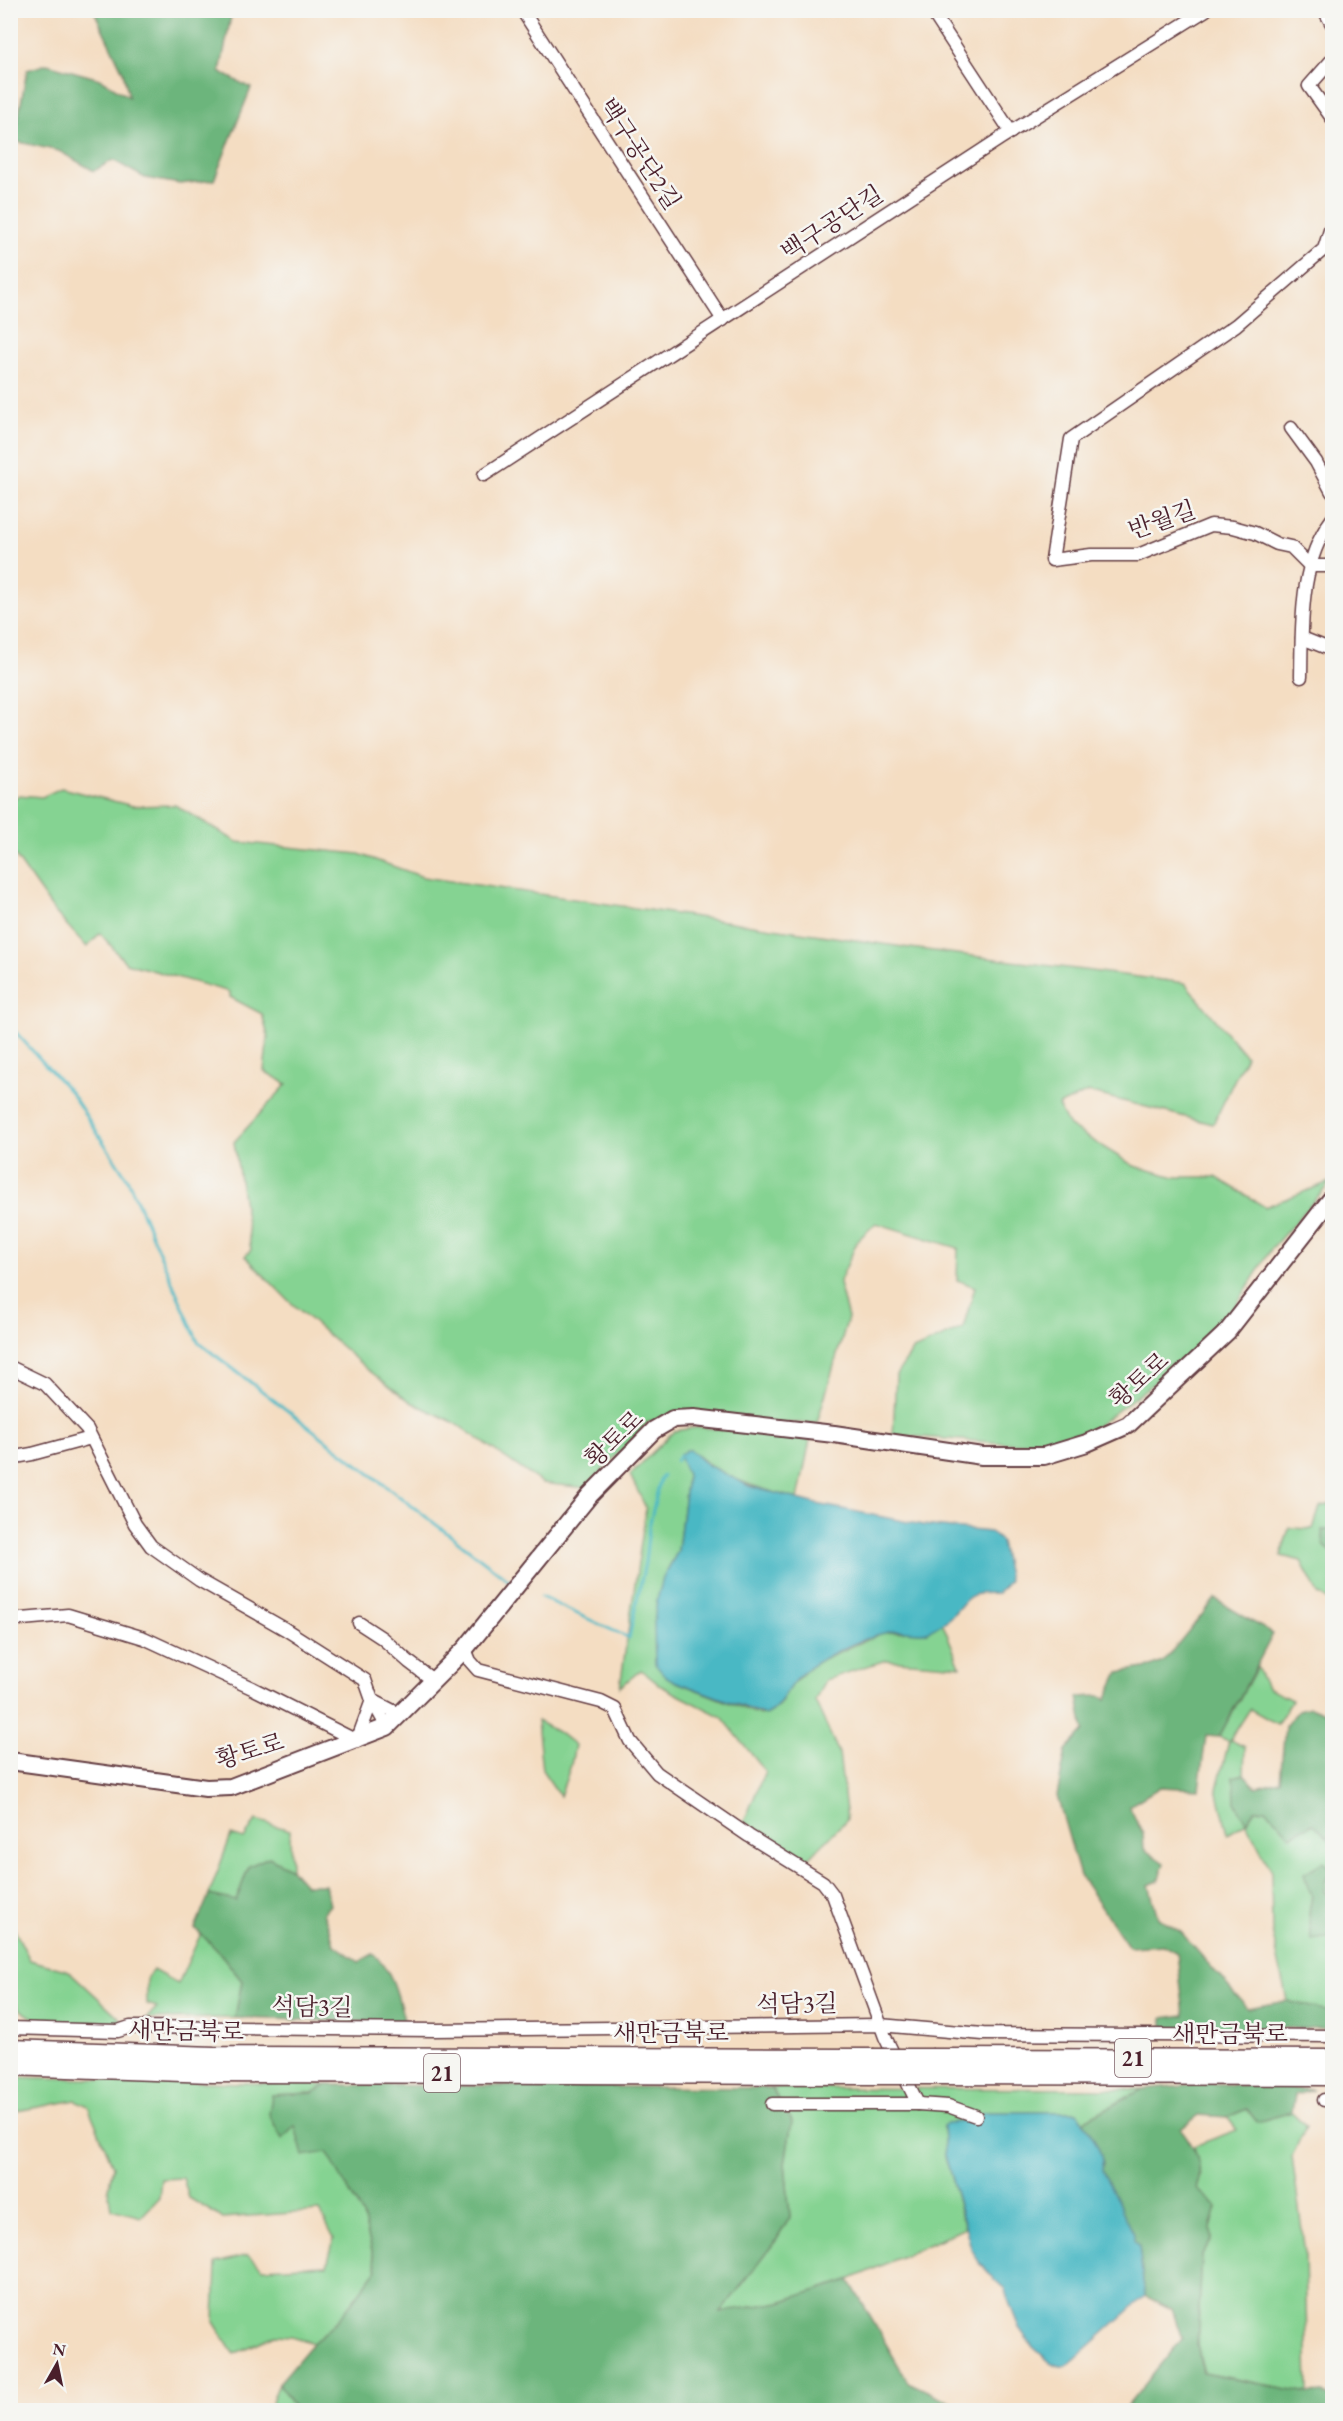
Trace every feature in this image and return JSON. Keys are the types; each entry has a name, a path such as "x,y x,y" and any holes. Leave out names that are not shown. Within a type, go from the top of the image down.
{"highway":[{"name":"새만금북로","path":"10,2049 214,2056 874,2066"},
{"name":"새만금북로","path":"10,2066 212,2073 934,2066 1332,2059"},
{"name":"새만금북로","path":"934,2066 1332,2076"}],"main road":[{"name":"황토로","path":"10,1761 206,1788 231,1788 357,1741 387,1727 465,1649 590,1495 654,1430 673,1419 694,1418 822,1433 982,1456 1044,1456 1087,1443 1128,1425 1227,1332 1332,1198"}],"street":[{"name":"백구공단2길","path":"522,10 723,320"},
{"path":"931,10 1011,132"},
{"name":"백구공단길","path":"484,476 1011,132 1206,10"},
{"path":"1324,10 1332,24"},
{"path":"1332,60 1309,86 1332,118"},
{"name":"반월길","path":"1310,566 1291,547 1277,544 1255,533 1233,527 1211,525 1138,555 1091,555 1052,560 1071,439 1236,325 1324,249 1332,224"},
{"path":"1291,428 1316,462 1332,492"},
{"path":"1301,677 1306,578 1326,527 1332,519"},
{"path":"1310,566 1332,566"},
{"path":"1302,638 1332,650"},
{"path":"10,1367 45,1384 87,1429 135,1524 151,1546 199,1580 285,1629 365,1680 372,1700 387,1727"},
{"path":"10,1458 91,1438"},
{"path":"10,1620 68,1615 144,1638 252,1688 357,1741 372,1700"},
{"path":"359,1623 382,1638 434,1681"},
{"path":"465,1649 470,1661 478,1670 601,1702 615,1709 630,1741 657,1773 748,1836 823,1882 833,1895 880,2025 918,2104"},
{"path":"372,1700 401,1715"},
{"name":"석담3길","path":"10,2028 118,2031 130,2027 435,2030 880,2025 983,2034 1332,2036"},
{"path":"772,2104 918,2104 948,2106 976,2116"}],"green space":[{"path":"94,11 232,11 220,72 251,88 214,180 180,184 145,178 113,160 94,171 59,151 14,141 27,70 47,64 100,79 129,97 123,72"},
{"path":"61,788 133,806 175,805 237,842 359,854 423,877 910,948 1185,983 1246,1056 1213,1124 1088,1092 1058,1106 1069,1126 1134,1166 1175,1177 1216,1177 1265,1207 1332,1181 1272,1248 1225,1323 1154,1383 1090,1431 1016,1444 893,1435 896,1375 913,1350 963,1328 975,1287 957,1280 958,1248 876,1223 858,1240 839,1283 848,1318 817,1423 648,1422 586,1488 542,1483 455,1423 411,1402 367,1369 288,1300 245,1256 251,1250 234,1142 287,1084 264,1071 268,1036 262,1014 230,997 230,992 126,963 100,933 87,947 54,911 11,850 10,802 19,795 42,797"},
{"path":"700,1427 810,1440 798,1499 741,1481 715,1468 690,1450 686,1468 678,1551 666,1572 674,1681 760,1715 779,1705 791,1685 810,1667 823,1659 882,1633 925,1632 935,1624 943,1624 960,1666 886,1660 825,1680 815,1701 839,1753 847,1819 805,1862 744,1822 765,1771 722,1717 661,1686 641,1670 620,1687 646,1508 630,1475 674,1431"},
{"path":"1332,1504 1332,1530 1323,1530 1324,1545 1332,1554 1332,1603 1318,1594 1301,1561 1281,1556 1289,1528 1313,1529 1320,1507"},
{"path":"1322,1530 1332,1530 1332,1554 1324,1545"},
{"path":"1215,1599 1273,1634 1219,1737 1206,1736 1199,1789 1160,1787 1129,1806 1143,1834 1144,1849 1164,1863 1158,1881 1149,1885 1158,1918 1181,1932 1247,2008 1287,2001 1332,2012 1332,2028 1163,2029 1163,2018 1184,2015 1177,1953 1163,1945 1129,1947 1080,1876 1057,1796 1066,1750 1084,1731 1078,1697 1100,1696 1106,1700 1119,1672 1151,1667 1163,1662"},
{"path":"1257,1667 1267,1688 1292,1700 1277,1724 1250,1709 1230,1740 1245,1747 1244,1774 1234,1777 1247,1822 1255,1810 1266,1809 1290,1835 1314,1823 1332,1840 1332,1868 1323,1862 1308,1888 1312,1895 1309,1914 1332,1936 1332,2012 1287,2001 1272,1931 1271,1870 1246,1823 1228,1834 1217,1789 1229,1741 1219,1737"},
{"path":"1310,1707 1332,1716 1332,1840 1313,1823 1290,1836 1266,1809 1255,1810 1246,1822 1235,1802 1234,1777 1244,1774 1256,1787 1280,1781 1285,1726 1299,1710"},
{"path":"537,1721 561,1734 575,1745 571,1765 560,1796 542,1770"},
{"path":"256,1820 290,1830 291,1869 269,1857 249,1866 236,1901 209,1895 231,1835 244,1839"},
{"path":"269,1857 291,1869 305,1885 325,1885 330,1905 323,1913 335,1945 359,1962 373,1954 380,1960 394,1984 404,2020 374,2022 235,2018 242,1981 220,1953 195,1928 209,1895 236,1901 249,1866"},
{"path":"1323,1862 1332,1868 1332,1872 1325,1881 1324,1892 1332,1897 1332,1937 1312,1940 1309,1914 1312,1895 1304,1873"},
{"path":"1332,1872 1332,1897 1324,1892 1325,1881"},
{"path":"10,1921 30,1960 69,1971 124,2022 112,2027 44,2025 19,2009 11,1994"},
{"path":"201,1933 242,1981 235,2018 146,2019 157,2007 147,2004 147,1978 153,1970 178,1984"},
{"path":"10,2077 327,2085 313,2093 272,2095 282,2139 295,2125 327,2151 363,2216 377,2270 339,2319 313,2343 291,2336 275,2335 234,2354 214,2322 216,2263 248,2255 263,2268 327,2265 334,2239 320,2211 222,2218 189,2198 183,2178 161,2179 159,2198 141,2217 111,2209 108,2189 113,2166 88,2106 76,2100 11,2112"},
{"path":"1207,2083 1314,2090 1295,2095 1292,2112 1257,2122 1247,2109 1227,2117 1199,2115 1181,2129 1197,2157 1199,2181 1197,2189 1217,2207 1211,2228 1212,2239 1202,2254 1197,2345 1203,2373 1323,2394 1332,2398 1332,2410 1124,2410 1182,2339 1172,2309 1145,2296 1139,2247 1134,2241 1102,2170 1103,2163 1083,2121 1143,2089"},
{"path":"327,2085 771,2088 792,2121 785,2163 790,2217 777,2239 721,2312 780,2302 849,2280 908,2382 953,2403 956,2410 295,2410 279,2383 313,2343 339,2319 377,2269 363,2216 327,2152 303,2156 295,2126 282,2139 269,2114 272,2095 313,2093"},
{"path":"771,2088 1143,2089 1083,2121 1078,2112 984,2112 977,2121 943,2126 945,2155 965,2228 849,2280 780,2302 720,2313 777,2239 790,2217 785,2163 792,2121"},
{"path":"1247,2109 1257,2122 1292,2112 1306,2126 1292,2156 1305,2253 1308,2393 1204,2373 1197,2345 1202,2254 1212,2239 1211,2228 1217,2207 1197,2189 1201,2176 1194,2146 1237,2130 1227,2117"},
{"path":"279,2383 295,2410 269,2410"}],"water":[{"path":"686,1450 690,1450 706,1464 749,1486 817,1504 923,1525 990,1532 1001,1542 1009,1581 998,1593 978,1594 968,1598 945,1622 927,1632 884,1633 830,1655 798,1677 776,1708 765,1715 674,1681 665,1676 655,1664 654,1622 663,1578 678,1551 687,1475 679,1456"},
{"path":"983,2112 1078,2112 1098,2147 1102,2170 1134,2234 1134,2241 1139,2247 1145,2296 1067,2366 1050,2362 1033,2347 1019,2328 1004,2289 979,2262 971,2248 945,2155 943,2126 947,2123 977,2121"}],"waterway":[{"path":"10,1026 71,1093 127,1178 198,1342 511,1582"},
{"path":"676,1461 679,1456"},
{"path":"541,1597 629,1638 645,1563 649,1527 660,1480 663,1476"}]}
